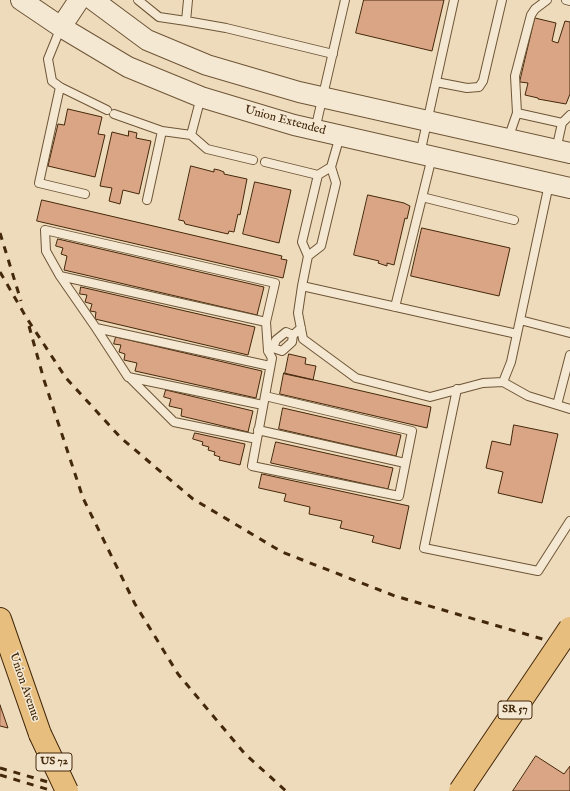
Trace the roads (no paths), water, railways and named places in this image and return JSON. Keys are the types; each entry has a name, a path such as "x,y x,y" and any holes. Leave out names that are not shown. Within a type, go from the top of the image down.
{"main road":[{"name":"Union Avenue","path":"0,619 40,734 67,791"},
{"name":"SR 57","path":"460,791 570,628"},
{"name":"Union Avenue","path":"40,734 53,791"}],"street":[{"name":"Union Extended","path":"21,0 61,27 128,67 201,97 315,130 570,188"},
{"path":"61,27 79,0"},
{"path":"93,0 147,40 207,65 323,97 563,152 549,183"},
{"path":"340,135 348,103"}],"lane":[{"path":"138,0 159,17 226,28 333,54"},
{"path":"186,21 188,0"},
{"path":"315,130 345,0"},
{"path":"395,307 422,197 428,121 454,0"},
{"path":"436,82 467,88 479,87 483,81 502,0"},
{"path":"508,139 517,113 515,76 531,15 535,9 547,0"},
{"path":"566,0 570,1"},
{"path":"61,27 48,59 52,81 60,87 110,112 162,131 191,136 207,149 253,160"},
{"path":"60,87 39,183 85,194"},
{"path":"191,136 201,97"},
{"path":"517,113 562,123"},
{"path":"563,152 562,123 570,115"},
{"path":"147,200 162,131"},
{"path":"308,256 320,246 336,183 331,167 340,135"},
{"path":"265,162 318,174 331,167"},
{"path":"318,174 302,242 308,256 298,313 303,339 356,378 430,398 482,383 503,382 528,396 570,409"},
{"path":"503,382 511,362 549,183"},
{"path":"422,197 514,220"},
{"path":"264,396 412,430 405,463 398,496 252,466 258,434 263,405 264,396 272,358 266,322 275,283 45,230 46,251 60,276 128,377 174,422 258,434 405,463"},
{"path":"60,276 266,322"},
{"path":"302,286 517,334"},
{"path":"520,320 570,333"},
{"path":"96,328 270,366"},
{"path":"271,349 282,351 292,342 293,335 301,328"},
{"path":"271,349 276,340 286,332 293,335"},
{"path":"557,405 570,355"},
{"path":"128,377 263,405"},
{"path":"457,390 424,548 538,571 570,521"}],"railway":[{"path":"0,233 21,301"},
{"path":"0,272 26,317 66,378 121,438 193,499 282,552 395,596 570,647"},
{"path":"29,326 44,380 83,498 135,604 178,674 245,754 286,791"},
{"path":"0,768 79,791"},
{"path":"0,775 53,791"}]}
